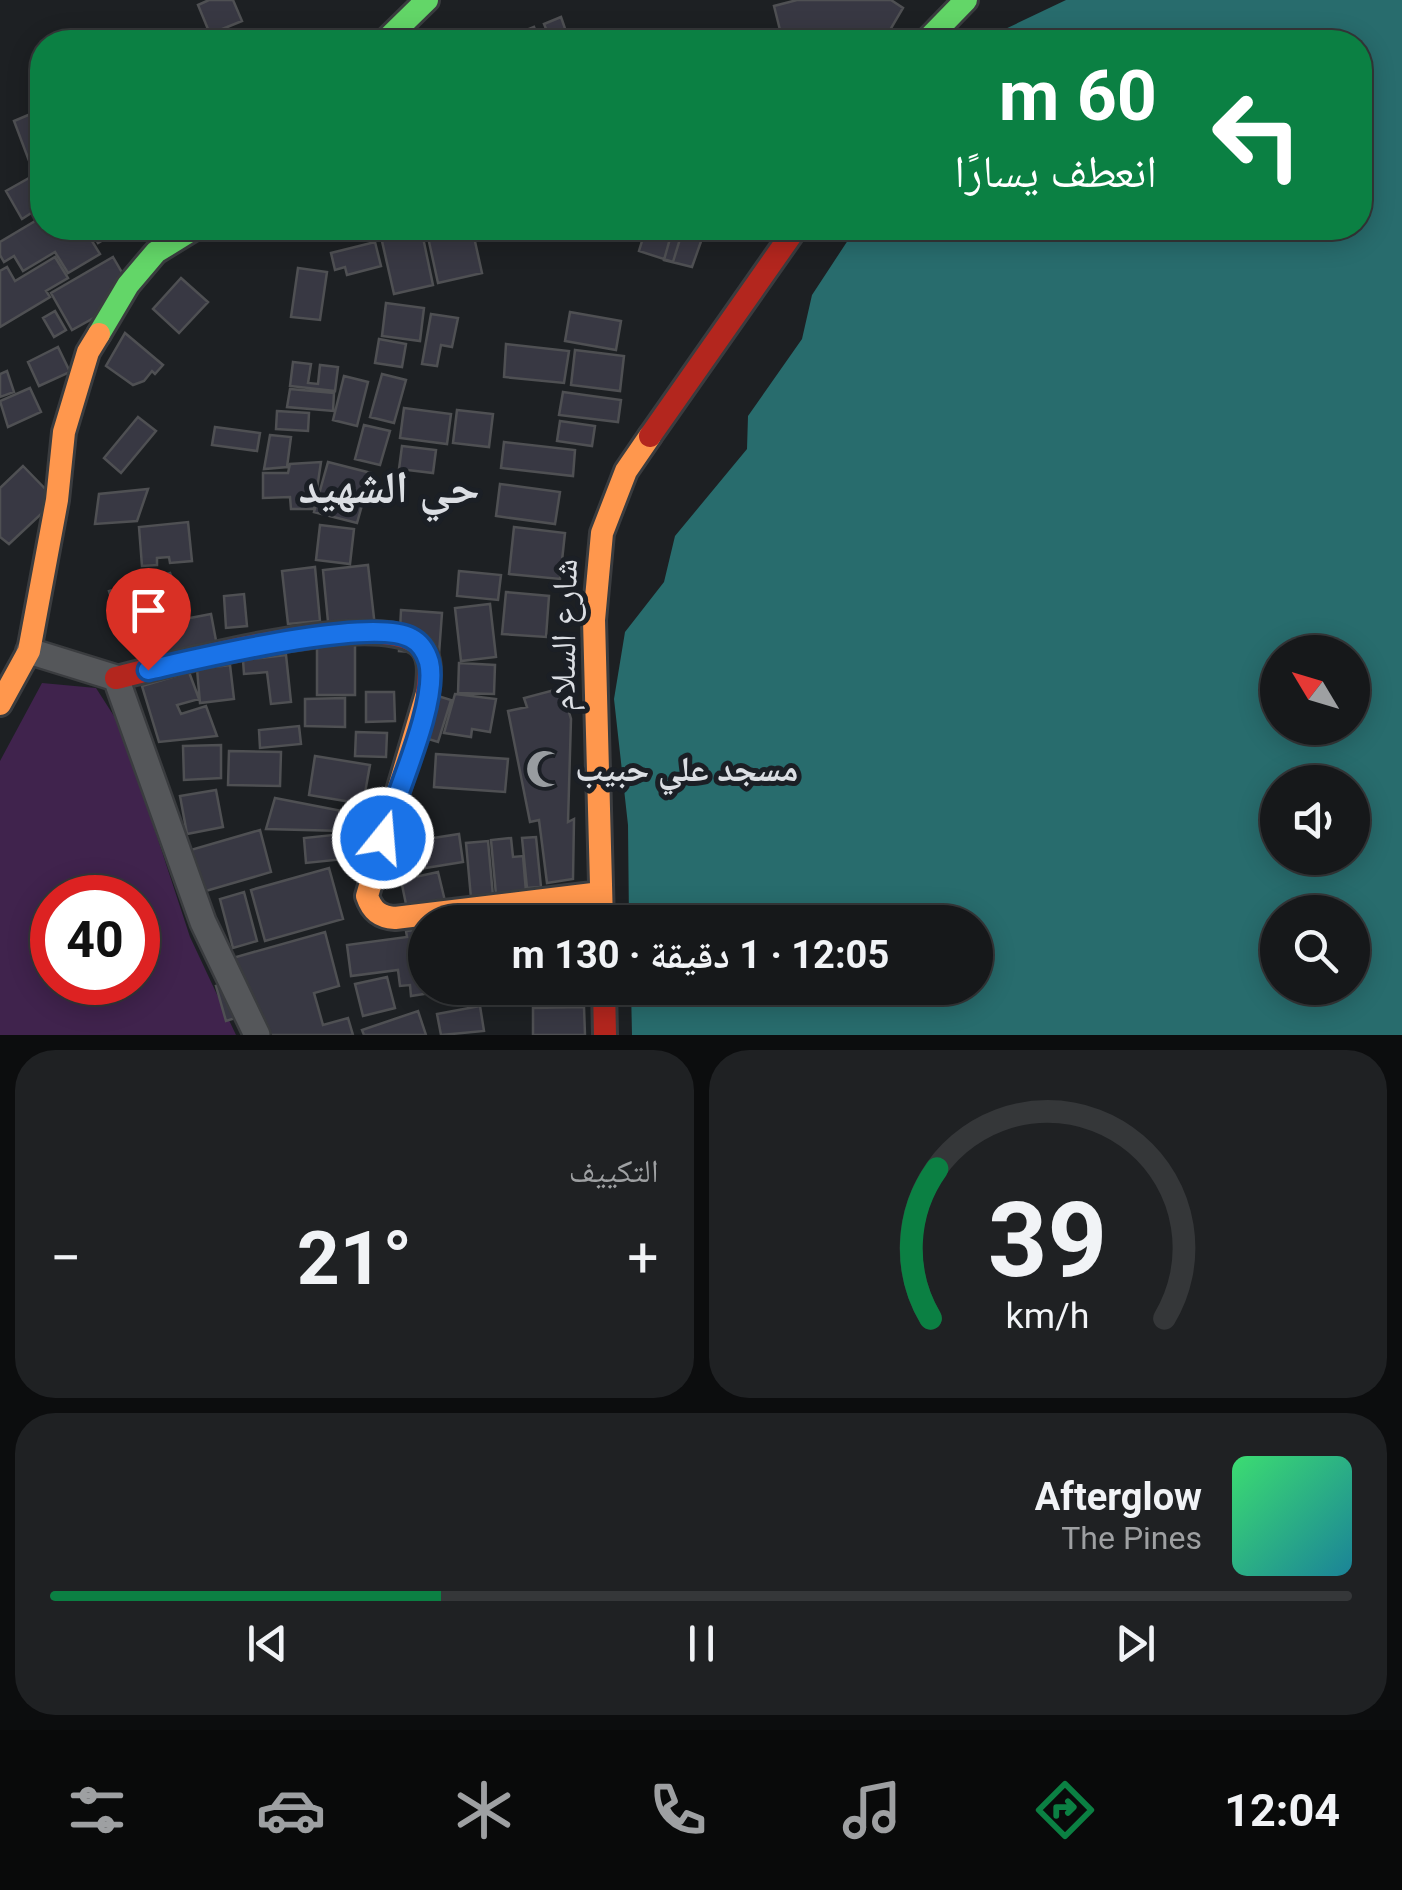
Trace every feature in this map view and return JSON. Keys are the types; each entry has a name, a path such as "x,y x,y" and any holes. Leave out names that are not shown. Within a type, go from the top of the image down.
{"main road":[{"path":"396,30 427,0"},
{"path":"934,30 953,0"},
{"path":"938,30 966,0"},
{"path":"0,704 30,650 58,500 64,432 88,352 128,284 156,252 176,240"},
{"name":"شارع السلام","path":"601,905 594,620 602,533 626,472 788,240"},
{"path":"116,678 326,634 409,636 423,647 430,664 428,696 367,896 373,910 394,918 601,893"},
{"path":"604,1005 605,1035"}],"street":[{"path":"30,650 116,678 203,922 257,1035"}],"shaded area":[{"path":"42,683 96,688 121,727 190,937 236,1035 0,1035 0,761"}],"water":[{"path":"1066,0 1402,0 1402,1035 632,1035 631,1005 993,1005 993,905 629,905 628,825 614,699 625,632 664,582 675,536 747,449 748,416 802,339 812,295 848,240 1372,240 1372,30 1003,30"}],"building":[{"path":"209,0 233,0 242,21 208,30 198,5"},
{"path":"797,0 891,0 903,8 890,30 780,30 774,6"},
{"path":"561,17 566,30 546,30 544,24"},
{"path":"30,114 30,163 14,121"},
{"path":"30,178 30,214 22,219 6,191"},
{"path":"30,224 30,240 91,240 100,254 68,273 55,252 23,271 14,256 4,262 0,242"},
{"path":"382,240 424,240 433,285 394,294"},
{"path":"429,240 475,240 482,273 438,283"},
{"path":"642,240 680,240 673,262 639,251"},
{"path":"670,240 702,240 692,267 664,260"},
{"path":"375,242 381,266 347,275 345,267 335,270 331,253"},
{"path":"55,257 68,278 46,291 50,297 0,327 0,271 7,267 15,281"},
{"path":"113,257 128,283 108,310 72,330 51,293"},
{"path":"298,268 327,272 320,320 291,317"},
{"path":"181,278 208,302 179,333 153,309"},
{"path":"386,303 424,308 420,341 382,336"},
{"path":"55,311 66,330 54,337 43,318"},
{"path":"570,312 621,321 616,350 565,341"},
{"path":"431,314 458,318 452,347 441,345 437,366 422,364"},
{"path":"125,333 163,365 155,374 152,371 144,381 133,385 106,366"},
{"path":"379,339 406,344 402,367 375,363"},
{"path":"506,344 569,351 564,383 504,377"},
{"path":"58,347 70,372 39,386 28,362"},
{"path":"575,350 624,356 620,391 571,385"},
{"path":"293,362 311,364 308,383 318,384 320,365 338,367 335,391 290,386"},
{"path":"7,371 14,392 0,397 0,374"},
{"path":"382,374 406,380 394,423 370,417"},
{"path":"344,376 368,382 357,426 333,420"},
{"path":"30,388 41,412 8,427 0,401"},
{"path":"290,389 334,393 333,411 287,407"},
{"path":"563,392 621,400 618,422 559,415"},
{"path":"404,408 451,414 447,444 400,438"},
{"path":"457,410 493,414 489,447 453,443"},
{"path":"277,411 309,413 308,431 276,429"},
{"path":"138,417 156,431 121,473 104,458"},
{"path":"560,421 595,426 592,446 557,441"},
{"path":"364,425 390,431 380,465 355,459"},
{"path":"215,427 260,433 257,451 212,445"},
{"path":"270,435 291,437 287,467 264,469"},
{"path":"504,442 575,450 573,476 501,468"},
{"path":"402,446 436,450 433,473 399,469"},
{"path":"321,462 314,509 291,509 290,497 263,498 263,473 288,473 290,464"},
{"path":"328,462 371,473 357,523 314,512"},
{"path":"23,466 56,500 9,544 0,537 0,488"},
{"path":"500,484 560,492 555,524 496,516"},
{"path":"148,489 137,521 95,524 99,494"},
{"path":"188,522 192,561 170,563 169,557 157,558 157,565 142,566 139,527"},
{"path":"320,525 354,529 350,564 316,560"},
{"path":"514,527 565,533 560,579 509,574"},
{"path":"368,565 375,627 329,632 323,570"},
{"path":"315,567 320,621 288,624 282,571"},
{"path":"459,571 501,575 498,600 457,596"},
{"path":"170,573 183,607 120,625 109,591"},
{"path":"506,592 549,596 546,637 502,634"},
{"path":"244,594 247,626 226,628 224,596"},
{"path":"490,604 496,657 461,661 455,608"},
{"path":"401,610 442,613 439,654 399,651"},
{"path":"211,614 218,651 160,662 153,625"},
{"path":"317,641 355,641 355,695 317,695"},
{"path":"286,655 291,702 271,704 267,672 244,674 243,660"},
{"path":"459,663 495,665 494,694 458,693"},
{"path":"230,665 234,699 200,703 197,669"},
{"path":"189,672 199,699 177,705 181,714 206,706 217,736 159,742 142,686"},
{"name":"مسجد علي حبيب","path":"562,688 571,719 568,822 574,819 573,879 547,883 539,820 530,822 508,711 527,707 524,698"},
{"path":"366,692 394,692 395,721 366,722"},
{"path":"425,692 451,700 438,742 412,734"},
{"path":"455,694 496,699 490,732 472,729 471,737 444,733"},
{"path":"345,698 345,727 305,726 305,699"},
{"path":"299,726 301,744 260,748 259,730"},
{"path":"356,732 387,733 386,757 355,756"},
{"path":"221,745 221,778 184,780 183,746"},
{"path":"229,751 281,752 280,786 228,785"},
{"path":"436,754 508,759 505,792 434,787"},
{"path":"315,756 370,765 363,804 309,795"},
{"path":"216,790 223,827 187,834 180,796"},
{"path":"275,798 347,812 343,831 266,829"},
{"path":"260,830 271,872 199,893 187,851"},
{"path":"342,834 345,859 306,863 304,838"},
{"path":"459,834 463,862 413,870 412,860 404,861 401,843"},
{"path":"536,837 541,887 527,888 522,838"},
{"path":"511,838 513,857 523,856 526,892 496,895 491,840"},
{"path":"488,841 493,896 471,898 466,843"},
{"path":"329,868 343,919 265,941 251,890"},
{"path":"438,872 445,901 408,905 407,909 401,880"},
{"path":"244,892 257,941 233,948 220,899"},
{"path":"408,931 408,985 400,986 398,970 351,976 347,945 407,937"},
{"path":"325,932 339,986 314,993 323,1025 348,1018 353,1035 250,1035 245,1015 226,1021 216,986 235,981 229,959"},
{"path":"387,977 395,1008 363,1016 355,984"},
{"path":"480,1006 484,1031 441,1035 437,1014"},
{"path":"584,1007 585,1035 533,1035 533,1008"},
{"path":"418,1011 426,1035 364,1035 362,1030"}],"traffic: fast":[{"path":"396,30 427,0"},
{"path":"937,30 966,0"},
{"path":"99,334 128,285 156,252 176,240"}],"traffic: slow":[{"path":"0,704 29,651 57,500 64,432 88,352 99,334"},
{"path":"602,905 594,620 602,533 626,471 650,436"},
{"path":"427,693 367,896 374,909 395,918 601,893"}],"traffic: jam":[{"path":"650,436 788,240"},
{"path":"116,678 270,642 357,632 392,634 417,643 428,659 427,693"},
{"path":"604,1005 605,1035"}],"place":[{"name":"مسجد علي حبيب","path":"545,769"}],"district":[{"name":"حي الشهيد","path":"389,487"}],"route":[{"path":"148,670 326,634 409,636 423,647 430,664 428,696 383,838"}]}
